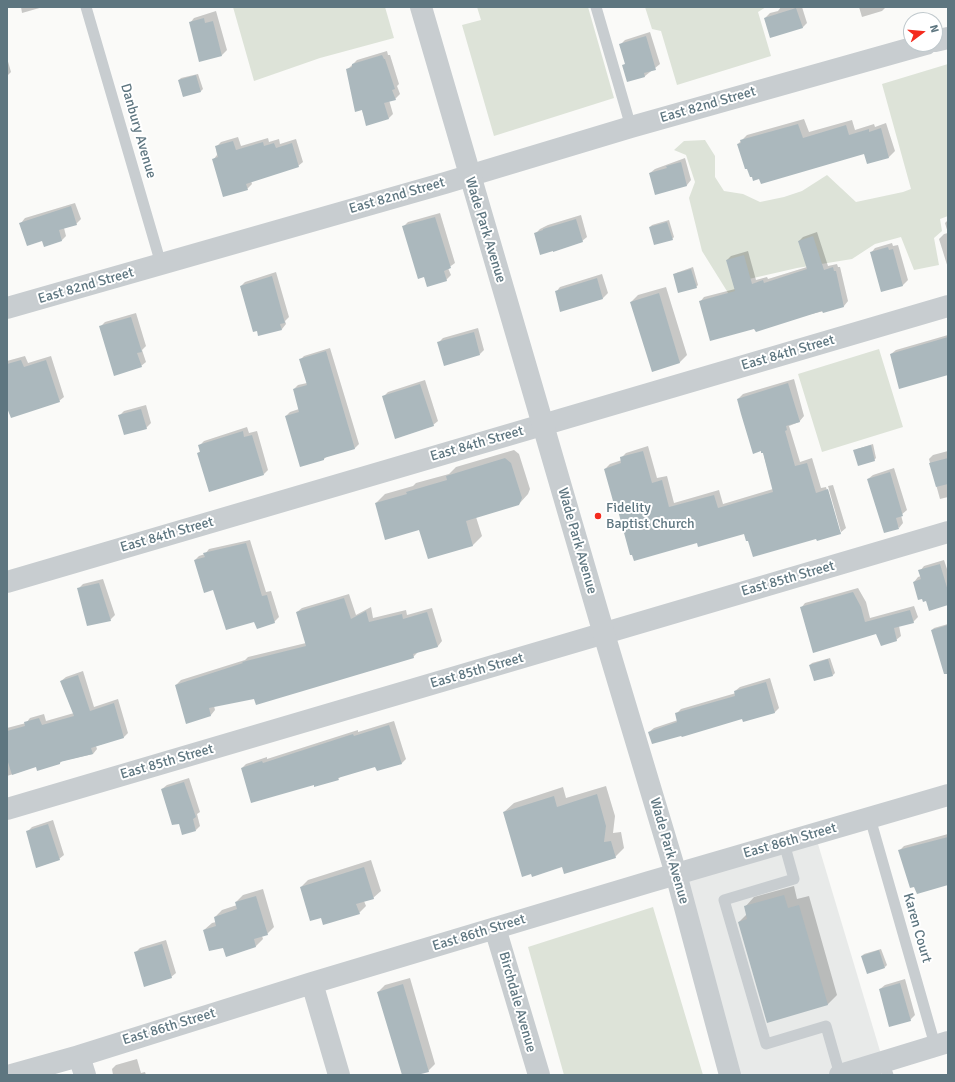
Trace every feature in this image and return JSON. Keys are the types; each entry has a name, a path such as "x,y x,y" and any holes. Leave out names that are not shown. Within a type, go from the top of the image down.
{"street":[{"name":"Wade Park Avenue","path":"421,7 469,175 676,874 730,1075"},
{"name":"East 82nd Street","path":"9,301 161,264 631,127 903,50"},
{"name":"East 84th Street","path":"7,582 948,306"},
{"name":"East 85th Street","path":"7,809 948,532"},
{"name":"East 86th Street","path":"12,1075 82,1065 312,983 676,874 948,796"},
{"name":"Birchdale Avenue","path":"495,928 539,1075"},
{"path":"312,983 339,1075"},
{"path":"840,1075 886,1068 942,1044"}],"lane":[{"name":"Danbury Avenue","path":"86,7 161,264"},
{"path":"596,7 631,127"},
{"name":"Karen Court","path":"870,818 942,1044"},
{"path":"784,843 794,879 724,900 766,1044 826,1026 840,1075"}],"shaded area":[{"path":"233,7 385,7 394,38 320,58 254,81"},
{"path":"477,7 588,7 614,98 494,136 462,25 481,20"},
{"path":"645,7 766,7 758,12 771,56 677,85 661,31 652,29"},
{"path":"948,64 948,216 940,219 942,231 934,238 939,265 914,270 901,237 875,244 852,259 797,268 749,279 730,296 702,251 689,198 695,182 686,155 674,150 684,141 705,140 715,156 715,177 724,191 743,194 760,202 784,197 802,191 827,175 856,202 903,192 911,189 882,84"},
{"path":"879,349 903,427 822,452 798,374"},
{"path":"815,834 883,1061 840,1075 730,1075 676,874"},
{"path":"653,907 703,1075 564,1075 528,947"}],"building":[{"path":"796,8 803,28 770,38 764,18"},
{"path":"204,18 205,23 213,21 222,56 199,62 189,22"},
{"path":"646,36 656,70 644,73 645,77 627,82 622,65 625,64 619,44"},
{"path":"382,55 385,59 395,89 392,90 396,100 384,103 389,119 366,126 362,110 355,112 346,69 352,67 352,64"},
{"path":"196,75 201,92 183,97 178,80"},
{"path":"798,124 803,138 846,125 849,135 869,129 869,132 881,128 889,158 867,164 864,154 761,184 759,179 753,181 747,169 745,169 737,144 741,143 740,140"},
{"path":"233,141 236,150 263,142 264,146 274,143 276,148 292,143 299,167 246,184 248,190 223,197 212,159 218,157 215,146"},
{"path":"681,162 687,186 655,195 649,173"},
{"path":"71,206 77,225 59,230 62,241 44,247 42,241 27,246 19,223"},
{"path":"435,217 451,268 444,271 447,281 427,287 424,277 418,279 402,226"},
{"path":"576,219 583,242 540,255 534,233"},
{"path":"667,222 673,240 654,245 649,227"},
{"path":"813,236 824,270 833,267 834,271 836,271 844,307 823,313 822,311 756,332 754,329 710,341 699,301 735,291 726,260 744,255 752,284 763,280 764,283 807,269 798,241"},
{"path":"888,247 889,250 893,249 903,286 881,292 870,252"},
{"path":"691,269 697,288 678,293 673,274"},
{"path":"272,276 285,323 280,324 282,330 258,336 257,331 253,332 240,286"},
{"path":"597,278 603,299 560,312 555,291"},
{"path":"659,293 680,363 652,372 630,302"},
{"path":"131,317 142,352 137,353 142,367 114,376 99,326"},
{"path":"474,332 480,355 444,366 437,342"},
{"path":"948,337 948,375 899,389 890,354"},
{"path":"326,351 355,449 300,467 285,416 299,412 293,389 307,385 299,359"},
{"path":"21,360 24,367 46,360 60,402 11,418 7,408 7,364"},
{"path":"788,383 800,422 786,426 787,430 785,431 795,466 807,463 816,493 828,489 841,534 817,541 816,539 753,557 744,534 698,547 697,543 634,561 632,555 630,555 617,507 615,508 604,469 621,463 620,457 643,451 652,483 662,480 669,507 714,495 718,508 773,492 763,453 761,453 761,451 753,454 737,399"},
{"path":"420,384 434,426 395,439 382,396"},
{"path":"141,409 147,429 124,435 118,415"},
{"path":"243,431 244,437 252,435 264,475 209,492 197,453 200,452 198,445"},
{"path":"871,445 875,461 858,466 853,450"},
{"path":"505,458 511,463 522,498 519,505 466,521 473,546 428,559 419,530 385,540 375,503 447,480 446,476"},
{"path":"948,458 948,484 936,487 929,463"},
{"path":"890,472 903,516 896,518 899,529 884,533 867,479"},
{"path":"246,543 262,596 267,595 275,623 257,629 254,622 226,630 213,590 204,593 194,560 205,557 203,553"},
{"path":"940,564 948,591 948,605 929,611 926,601 923,602 922,599 918,600 913,582 921,579 918,570"},
{"path":"99,583 111,621 87,626 77,588"},
{"path":"853,592 861,607 865,622 910,610 914,623 894,628 897,641 881,646 876,634 813,653 800,607"},
{"path":"344,598 351,619 366,611 369,622 402,614 403,619 427,612 438,647 413,654 414,658 256,705 254,699 209,708 211,716 186,724 175,685 243,663 242,662 306,646 296,612"},
{"path":"948,625 948,674 944,674 931,630"},
{"path":"828,659 833,676 814,681 809,665"},
{"path":"78,675 90,711 114,703 124,738 91,748 93,754 60,762 60,764 37,771 36,767 12,775 7,759 7,731 25,726 24,722 39,718 42,725 74,716 60,681"},
{"path":"766,682 775,713 743,722 742,719 682,737 681,736 652,744 648,732 677,722 675,713 735,696 734,691"},
{"path":"389,725 402,764 377,771 375,767 338,778 339,780 314,787 314,785 251,803 241,768 262,761 263,763 353,734 354,736"},
{"path":"184,782 196,817 193,819 196,831 182,835 179,824 172,825 161,789"},
{"path":"597,794 606,826 604,842 611,841 616,858 564,874 562,867 532,877 531,874 522,877 503,812 554,796 557,807"},
{"path":"48,824 60,860 36,868 26,831"},
{"path":"948,837 948,885 917,894 914,887 910,888 898,850"},
{"path":"364,867 374,899 356,904 360,914 323,925 321,918 310,921 300,887"},
{"path":"784,895 788,908 799,905 828,1005 767,1023 738,922 747,919 744,906"},
{"path":"256,896 268,935 254,939 256,947 226,957 223,948 209,951 203,930 216,926 214,917 237,909 235,902"},
{"path":"162,944 172,978 144,987 134,952"},
{"path":"879,950 885,968 867,974 861,956"},
{"path":"900,983 911,1021 889,1027 879,989"},
{"path":"403,984 429,1072 417,1075 402,1075 377,992"}],"place":[{"name":"Fidelity Baptist Church","path":"598,516"}]}
